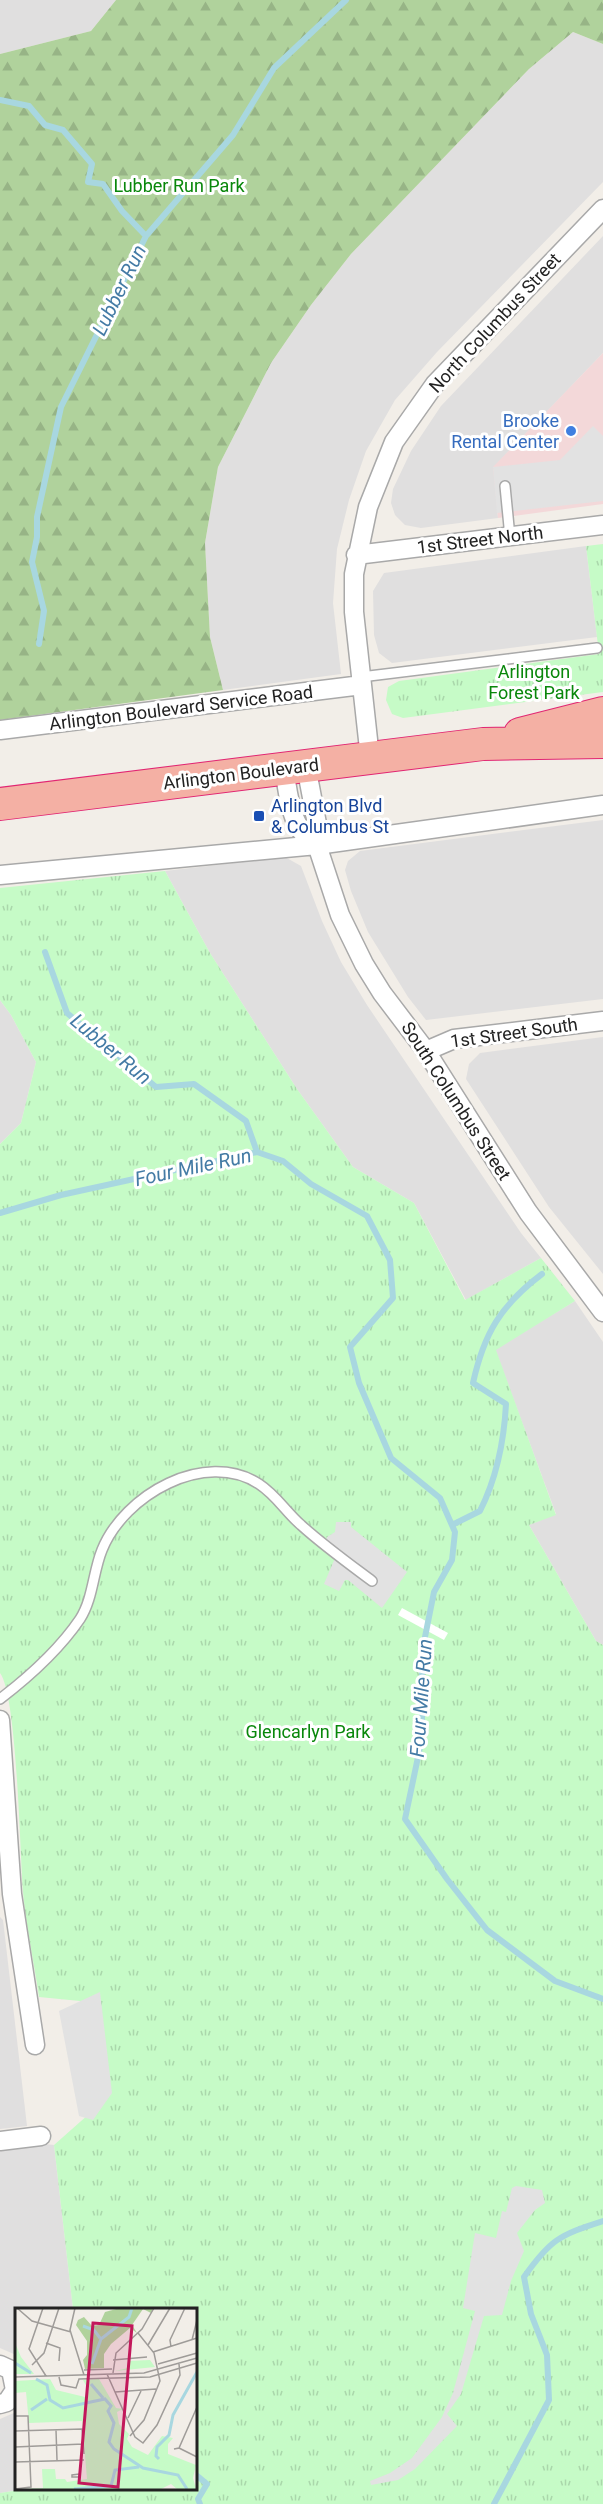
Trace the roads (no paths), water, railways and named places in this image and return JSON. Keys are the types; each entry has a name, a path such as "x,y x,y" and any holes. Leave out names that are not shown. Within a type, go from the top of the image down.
{"highway":[{"name":"Arlington Boulevard","path":"483,744 603,713"},
{"name":"Arlington Boulevard","path":"0,804 483,744 603,741"}],"street":[{"name":"North Columbus Street","path":"370,758 354,612 356,555 371,498 394,442 435,384 603,209"},
{"name":"1st Street North","path":"356,555 603,525"},
{"name":"Arlington Boulevard Service Road","path":"0,730 361,681"},
{"name":"South Columbus Street","path":"295,767 318,829 317,845 352,943 382,993 426,1051 528,1212 603,1312"},
{"path":"0,875 317,845 603,806"},
{"name":"1st Street South","path":"426,1051 454,1039 603,1021"},
{"path":"0,1720 6,1895 35,2045"},
{"path":"0,2141 41,2136"},
{"path":"0,2365 11,2370 15,2390 7,2402 0,2403"}],"lane":[{"path":"505,486 510,537"},
{"name":"Arlington Boulevard Service Road","path":"361,681 597,648"},
{"path":"0,1699 21,1683 51,1654 82,1616 102,1549 119,1522 146,1497 179,1480 205,1472 234,1472 259,1484 279,1500 299,1524 372,1581"}],"waterway":[{"name":"Lubber Run","path":"39,644 44,611 32,562 37,537 37,517 61,407 146,236 233,135 274,68 346,0"},
{"path":"0,100 29,106 45,125 63,130 92,164 88,182 103,184 122,211 146,236"},
{"name":"Lubber Run","path":"45,952 67,1013 156,1087 194,1084 246,1121 257,1152"},
{"name":"Four Mile Run","path":"0,1213 61,1195 257,1152 283,1161 311,1184 367,1216 390,1260 393,1298 350,1347 359,1383 391,1458 440,1498 455,1532 452,1560 434,1592 422,1652 422,1738 405,1819 447,1879 487,1930 555,1981 603,1999"},
{"path":"452,1525 480,1511 491,1485 501,1446 506,1404 473,1383 477,1365 496,1321 515,1297 542,1274"},
{"path":"494,2504 549,2400 547,2355 531,2314 524,2277 541,2255 557,2240 576,2230 603,2221"},
{"path":"196,2475 207,2484 198,2499 200,2504"}],"place":[{"name":"Brooke Rental Center","path":"571,431"},
{"name":"Arlington Blvd & Columbus St","path":"259,816"}],"park label":[{"name":"Lubber Run Park","path":"179,186"},
{"name":"Arlington Forest Park","path":"534,682"},
{"name":"Glencarlyn Park","path":"308,1732"}]}
